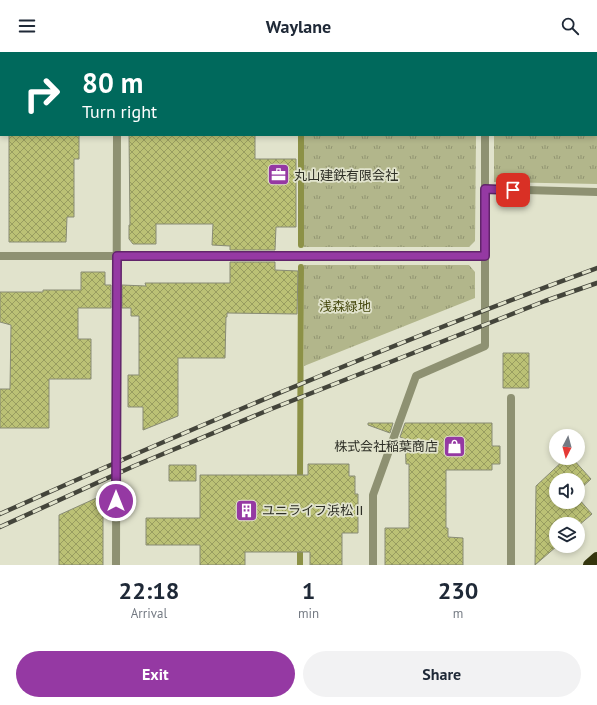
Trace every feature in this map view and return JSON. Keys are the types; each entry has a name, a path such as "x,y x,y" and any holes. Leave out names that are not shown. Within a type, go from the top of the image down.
{"highway":[{"path":"589,565 597,558"}],"street":[{"path":"116,565 118,136"},
{"path":"373,565 373,495 416,376 485,346 485,136"},
{"path":"485,189 597,192"},
{"path":"0,256 485,256"},
{"path":"511,398 511,565"}],"green space":[{"path":"304,136 476,136 475,241 469,247 304,247"},
{"path":"494,136 597,136 597,184 494,182"},
{"name":"浅森緑地","path":"304,265 469,265 475,272 475,298 304,366"}],"building":[{"path":"9,136 79,136 79,159 74,159 74,217 67,217 66,242 9,242"},
{"path":"129,136 255,136 255,159 296,159 296,227 276,227 275,250 230,250 230,246 212,245 213,224 156,224 156,244 133,244 129,239"},
{"path":"230,262 275,262 275,270 298,271 297,314 227,313 225,358 178,358 178,416 143,430 143,407 128,407 128,375 139,375 139,316 131,316 131,308 122,308 122,285 146,286 145,283 230,283"},
{"path":"81,272 105,272 105,285 111,285 111,308 78,308 78,339 91,339 91,379 49,379 49,428 0,428 0,389 10,389 11,325 0,322 0,292 81,290"},
{"path":"503,353 529,353 529,388 503,388"},
{"path":"368,423 393,423 390,433 368,425"},
{"path":"405,423 492,423 492,446 500,446 500,464 492,464 492,470 446,470 446,528 448,528 448,537 463,538 463,565 385,565 385,528 409,528 409,464 406,464 405,439 400,437"},
{"path":"308,464 349,464 349,476 355,476 355,494 358,494 358,533 342,533 342,565 310,565 310,552 245,552 245,565 200,565 200,545 146,545 146,518 200,518 200,475 308,475"},
{"path":"169,465 196,465 196,481 169,481"},
{"path":"558,465 578,465 591,479 585,485 585,473 550,473"},
{"path":"549,474 549,509 585,509 585,506 592,514 585,520 585,517 549,517 549,553 535,565 536,486"},
{"path":"103,495 103,565 59,565 59,515"}],"waterway":[{"path":"301,136 301,245"},
{"path":"300,481 301,267"},
{"path":"300,545 300,565"}],"railway":[{"path":"0,514 222,417 371,355 597,268"},
{"path":"0,527 134,466 271,409 545,301 597,283"}],"place":[{"name":"丸山建鉄有限会社","path":"278,175"},
{"name":"株式会社稲葉商店","path":"454,446"},
{"name":"ユニライフ浜松Ⅱ","path":"247,510"}],"route":[{"path":"116,501 117,256 485,256 485,189 513,190"}]}
